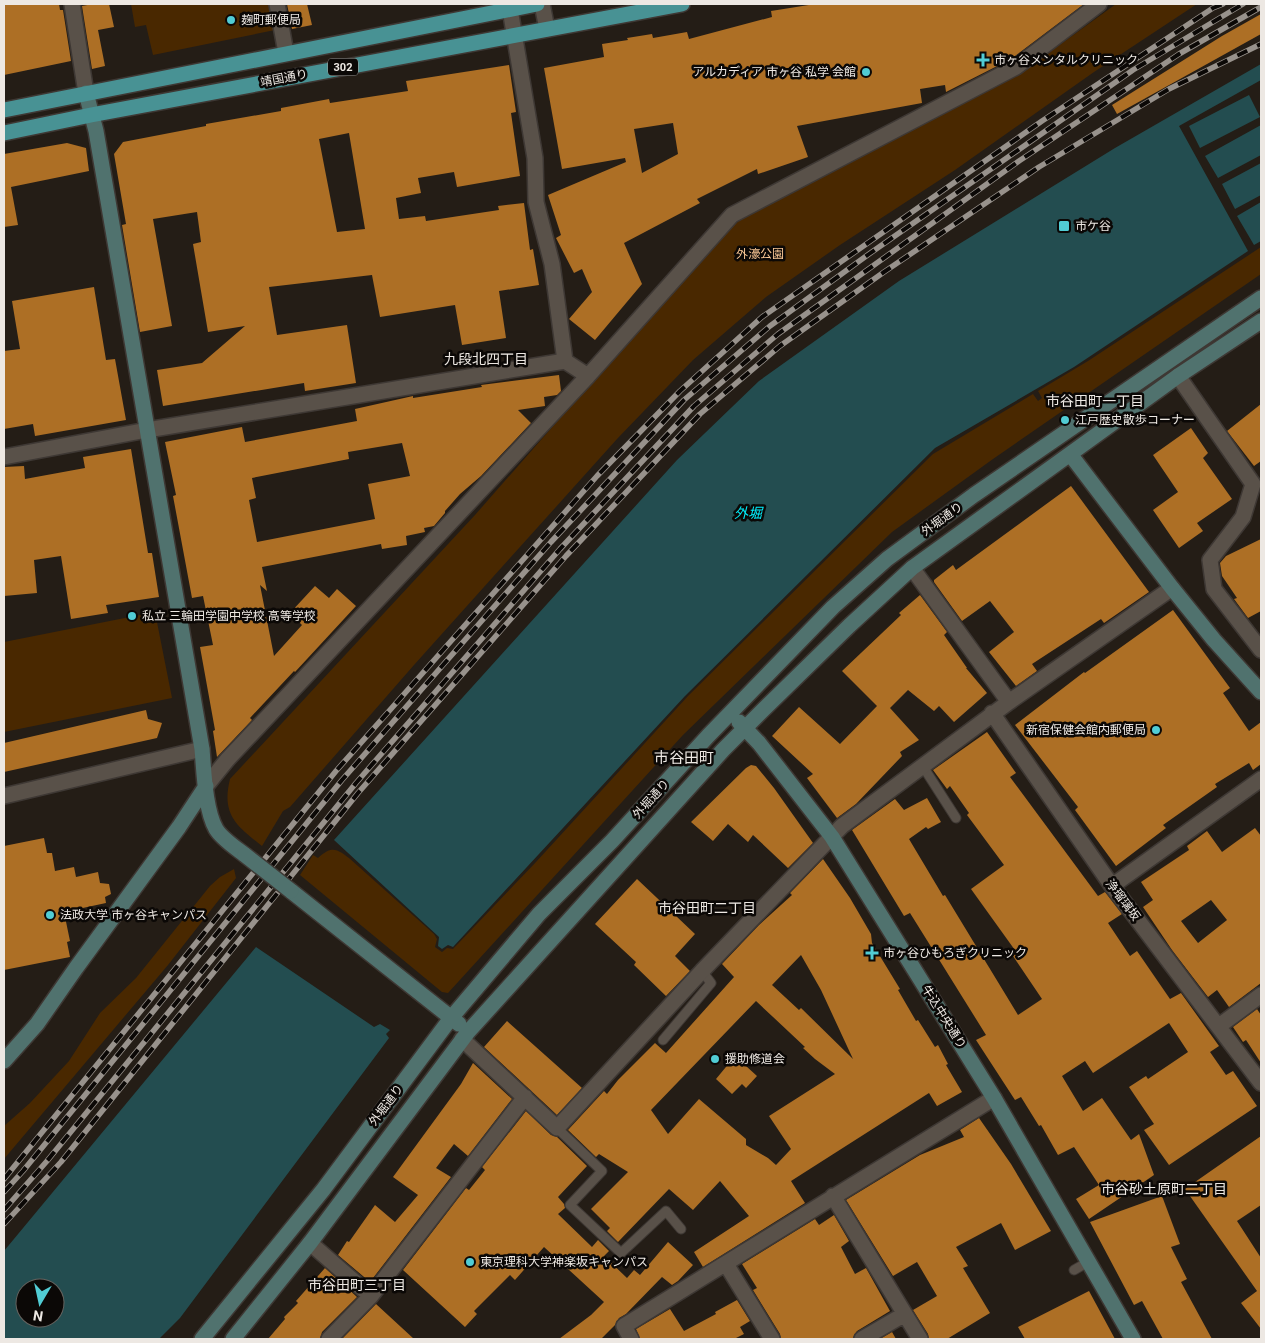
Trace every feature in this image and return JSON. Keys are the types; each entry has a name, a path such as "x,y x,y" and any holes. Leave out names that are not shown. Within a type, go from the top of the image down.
{"main road":[{"name":"靖国通り","path":"4,110 536,4"},
{"name":"靖国通り","path":"4,133 682,4"},
{"path":"86,93 97,141 202,749 206,786 216,830 451,1018 465,1036"},
{"name":"外堀通り","path":"202,1339 323,1190 451,1018 539,914 612,841 729,714 833,607 887,559 974,495 1261,298"},
{"name":"外堀通り","path":"233,1339 310,1243 465,1036 745,728 842,632 912,568 1178,376 1261,320"},
{"path":"1070,454 1172,588 1214,640 1261,692"},
{"name":"牛込中央通り","path":"729,714 759,743 832,837 994,1098 1133,1339"},
{"path":"4,1061 37,1024 206,786"}],"street":[{"path":"72,4 86,93"},
{"path":"277,4 286,53"},
{"path":"542,4 547,29"},
{"path":"206,786 227,760 588,376 732,215 1016,67 1099,4"},
{"path":"510,9 536,158 536,202 552,264 565,362"},
{"path":"4,457 147,430 565,362 588,376"},
{"path":"1178,376 1254,484 1243,517 1210,560 1214,589 1261,650"},
{"path":"912,568 1008,702"},
{"path":"465,1036 557,1128 702,972 842,826 992,713 1172,588"},
{"name":"浄瑠璃坂","path":"992,713 1112,886 1261,1083"},
{"path":"4,796 202,749"},
{"path":"1112,886 1261,779"},
{"path":"1218,1026 1261,995"},
{"path":"329,1339 370,1296 525,1097"},
{"path":"631,1339 624,1326 994,1098"},
{"path":"834,1196 920,1339"},
{"path":"310,1243 370,1296"},
{"path":"726,1264 772,1339"},
{"path":"862,1339 905,1314"}],"lane":[{"path":"922,765 956,818"},
{"path":"664,1040 711,983 702,972"},
{"path":"557,1128 602,1171 570,1205 620,1253 666,1211 680,1229"},
{"path":"1074,1270 1088,1262"}],"green space":[{"path":"131,4 270,4 275,30 153,55 146,25 135,27"},
{"name":"外濠公園","path":"1116,4 1197,4 1094,72 955,170 840,245 766,297 693,360 617,439 414,665 290,807 283,811 262,846 239,826 233,818 228,802 230,779 475,515 718,238 740,220 1021,73"},
{"path":"1261,247 1261,274 993,459 892,532 683,735 448,993 442,992 300,875 313,855 318,858 330,850 337,850 349,858 434,934 437,939 435,947 442,952 447,948 453,949 536,862 688,696 933,454 1033,394 1038,401 1042,398 1038,391 1088,361"},
{"path":"155,612 172,698 4,732 4,642"},
{"path":"234,869 236,878 168,965 4,1159 4,1126 30,1103 69,1061 100,1013 136,978 210,886 220,877"}],"water":[{"name":"外堀","path":"1261,64 1261,80 1179,126 1248,251 1074,367 935,448 685,696 453,947 448,945 442,949 438,946 439,937 334,840 677,460 759,381 899,281 1115,148"},
{"path":"1249,95 1260,117 1200,148 1189,126"},
{"path":"1261,125 1261,155 1218,178 1205,156"},
{"path":"1261,163 1261,195 1235,209 1222,184"},
{"path":"1261,202 1261,241 1254,245 1237,216"},
{"path":"256,947 374,1027 380,1024 390,1030 386,1034 389,1038 180,1318 159,1339 4,1339 4,1251"}],"building":[{"path":"4,4 59,4 60,10 63,10 71,61 4,75"},
{"path":"109,4 114,27 98,30 105,66 92,69 82,6"},
{"path":"287,4 307,4 312,25 292,29"},
{"path":"815,4 1084,4 1011,59 946,92 945,85 920,89 922,103 797,126 808,157 758,174 757,169 697,199 700,203 624,243 642,284 595,340 569,319 592,292 582,269 574,273 556,238 561,235 548,195 626,162 625,158 562,169 544,68 604,57 602,44 652,34 653,38 687,32 689,39 772,17 771,11","holes":["673,123 678,154 642,173 634,129"]},
{"path":"1261,14 1261,34 1117,114 1112,105 1222,36"},
{"path":"509,65 516,112 511,113 520,176 457,187 454,172 418,178 421,193 396,198 399,219 425,216 426,221 499,210 498,206 524,203 530,250 533,249 539,285 499,291 506,338 462,345 455,305 380,317 372,275 269,287 277,335 347,325 356,383 305,391 304,383 163,406 157,370 202,363 245,326 208,332 193,244 201,242 197,212 153,219 172,326 140,332 122,225 126,224 114,154 123,142 206,126 206,124 281,111 281,108 329,99 330,103 408,91 406,81","holes":["349,133 365,229 337,232 319,139"]},
{"path":"67,143 86,148 89,171 11,187 18,225 4,227 4,154"},
{"path":"94,287 106,360 115,359 126,420 35,436 33,424 4,429 4,351 20,349 12,301"},
{"path":"559,375 561,391 557,395 544,397 545,406 518,410 531,423 481,476 460,494 434,526 424,528 425,532 406,536 407,545 382,549 381,544 262,567 267,591 260,585 274,656 302,625 290,613 315,586 329,598 337,589 356,606 250,718 252,720 217,757 213,731 215,730 200,647 213,645 203,596 192,598 173,496 176,495 165,442 242,427 245,442 357,421 355,409 413,396 413,398 482,387 481,385","holes":["402,443 410,476 368,484 375,519 257,542 249,500 256,498 252,478 349,459 348,452"]},
{"path":"1261,404 1261,461 1254,466 1227,431"},
{"path":"1191,428 1208,453 1203,458 1232,499 1197,523 1203,531 1179,548 1153,510 1178,492 1153,455"},
{"path":"131,449 148,553 152,553 159,597 106,605 108,613 71,619 61,556 34,560 37,593 4,596 4,467 24,466 25,479 85,468 83,457"},
{"path":"1071,486 1149,592 1104,623 1101,619 1032,664 1037,671 1016,686 989,652 1014,632 990,601 962,621 934,580 953,565 956,570"},
{"path":"1261,539 1261,611 1248,618 1234,599 1237,598 1222,576 1220,563 1226,556"},
{"path":"920,595 947,632 944,635 966,668 987,693 954,722 939,706 934,711 908,690 890,708 919,740 900,752 902,756 856,804 837,818 807,778 813,774 772,736 799,707 840,744 877,706 842,671 901,615 899,613"},
{"path":"1173,610 1230,688 1223,693 1249,731 1261,722 1261,764 1253,770 1249,763 1215,784 1217,787 1163,825 1166,828 1116,866 1075,810 1078,807 1015,725 1084,672"},
{"path":"146,710 148,719 162,723 157,738 4,772 4,743"},
{"path":"987,732 1016,773 1010,777 1098,896 1105,892 1122,914 1108,923 1130,956 1137,951 1170,999 1181,993 1219,1046 1210,1052 1226,1075 1233,1071 1257,1106 1169,1165 1144,1130 1154,1124 1129,1087 1146,1076 1148,1079 1188,1052 1169,1023 1093,1073 1085,1061 1062,1076 1083,1111 1102,1098 1131,1140 1139,1134 1154,1175 1089,1219 1076,1199 1099,1185 1074,1147 1058,1155 1041,1125 1039,1126 1021,1097 1015,1100 976,1040 986,1035 910,913 904,916 852,830 895,799 904,810 927,798 941,822 928,829 926,827 909,839 1018,1015 1042,999 1013,956 1017,953 971,889 1004,865 967,815 969,813 950,786 947,789 933,770"},
{"path":"751,765 756,766 774,788 813,843 788,868 753,835 748,842 728,824 713,841 691,822"},
{"path":"1255,828 1261,836 1261,983 1229,1007 1217,990 1208,997 1172,950 1143,907 1153,900 1141,882 1189,850 1187,846 1207,831 1222,852","holes":["1211,900 1227,920 1198,943 1181,921"]},
{"path":"44,838 47,853 52,853 55,871 74,867 76,877 98,872 100,883 109,884 111,894 105,897 106,903 64,912 70,941 67,942 70,957 4,970 4,846"},
{"path":"823,859 850,898 871,934 872,943 900,989 898,990 916,1021 918,1020 935,1047 938,1045 948,1064 946,1065 962,1092 937,1106 929,1093 791,1181 805,1203 703,1267 694,1252 749,1216 720,1181 693,1210 669,1189 618,1242 607,1231 610,1228 591,1209 628,1172 599,1154 596,1157 568,1130 604,1091 607,1094 618,1080 655,1043 666,1053 734,977 722,964 759,925 792,895 790,893","holes":["801,955 821,990 853,1059 801,1008 799,1010 772,985","756,1001 805,1047 803,1048 835,1074 769,1116 791,1149 776,1165 746,1145 746,1139 699,1099 668,1134 651,1110"]},
{"path":"637,879 695,934 675,956 690,971 666,996 634,965 636,962 595,924"},
{"path":"1257,1009 1261,1015 1261,1063 1246,1040 1243,1042 1233,1027"},
{"path":"507,1021 582,1088 557,1115 484,1047"},
{"path":"735,1056 757,1076 746,1088 742,1084 732,1094 716,1079"},
{"path":"473,1063 512,1099 468,1156 454,1144 436,1168 451,1177 370,1282 338,1255 375,1205 395,1222 418,1195 393,1177 461,1084"},
{"path":"526,1111 587,1166 558,1197 565,1208 558,1214 592,1247 598,1240 609,1251 604,1256 627,1278 634,1270 640,1275 668,1242 693,1265 672,1285 662,1277 626,1314 619,1318 615,1325 601,1339 559,1339 591,1315 604,1302 544,1247 515,1280 510,1275 474,1311 477,1314 465,1327 403,1270 466,1188 469,1190 485,1170 482,1167"},
{"path":"979,1118 1011,1164 1051,1231 1015,1250 1001,1223 956,1247 968,1266 963,1268 990,1313 947,1339 929,1339 928,1334 913,1310 937,1296 917,1262 893,1276 846,1200 920,1155 964,1137 960,1130"},
{"path":"1261,1136 1261,1205 1237,1221 1261,1258 1261,1329 1241,1303 1257,1291 1185,1189"},
{"path":"1162,1196 1180,1244 1171,1247 1187,1279 1181,1282 1212,1339 1163,1339 1142,1301 1134,1305 1090,1222"},
{"path":"834,1215 849,1241 841,1247 855,1274 866,1268 890,1311 857,1331 853,1339 781,1339 780,1334 753,1290 757,1288 742,1264 815,1219 819,1225"},
{"path":"325,1268 357,1297 322,1332 320,1339 268,1339 285,1319 284,1317 298,1303 296,1301"},
{"path":"1089,1291 1115,1339 1025,1339 1018,1327"},
{"path":"737,1300 750,1321 740,1327 744,1334 734,1339 640,1339 636,1329 670,1309 684,1331"},
{"path":"376,1304 414,1339 342,1339"},
{"path":"892,1332 896,1339 880,1339"}],"railway":[{"path":"4,1179 336,771 597,476 680,391 762,317 1042,121 1213,8 1223,4"},
{"path":"4,1192 342,780 551,542 684,400 770,326 869,254 1133,70 1243,4"},
{"path":"4,1210 47,1161 356,783 560,549 694,406 778,334 1019,161 1179,54 1261,7"},
{"path":"4,1224 61,1162 358,793 566,556 700,414 780,346 884,272 1039,167 1169,89 1261,44"}],"place":[{"name":"麹町郵便局","path":"231,20"},
{"name":"市ヶ谷メンタルクリニック","path":"983,60"},
{"name":"アルカディア 市ヶ谷 私学 会館","path":"866,72"},
{"name":"市ケ谷","path":"1064,226"},
{"name":"江戸歴史散歩コーナー","path":"1065,420"},
{"name":"私立 三輪田学園中学校 高等学校","path":"132,616"},
{"name":"新宿保健会館内郵便局","path":"1156,730"},
{"name":"法政大学 市ヶ谷キャンパス","path":"50,915"},
{"name":"市ヶ谷ひもろぎクリニック","path":"872,953"},
{"name":"援助修道会","path":"715,1059"},
{"name":"東京理科大学神楽坂キャンパス","path":"470,1262"}],"district":[{"name":"九段北四丁目","path":"486,359"},
{"name":"市谷田町一丁目","path":"1095,401"},
{"name":"市谷田町","path":"684,758"},
{"name":"市谷田町二丁目","path":"707,908"},
{"name":"市谷砂土原町二丁目","path":"1164,1189"},
{"name":"市谷田町三丁目","path":"357,1285"}]}
